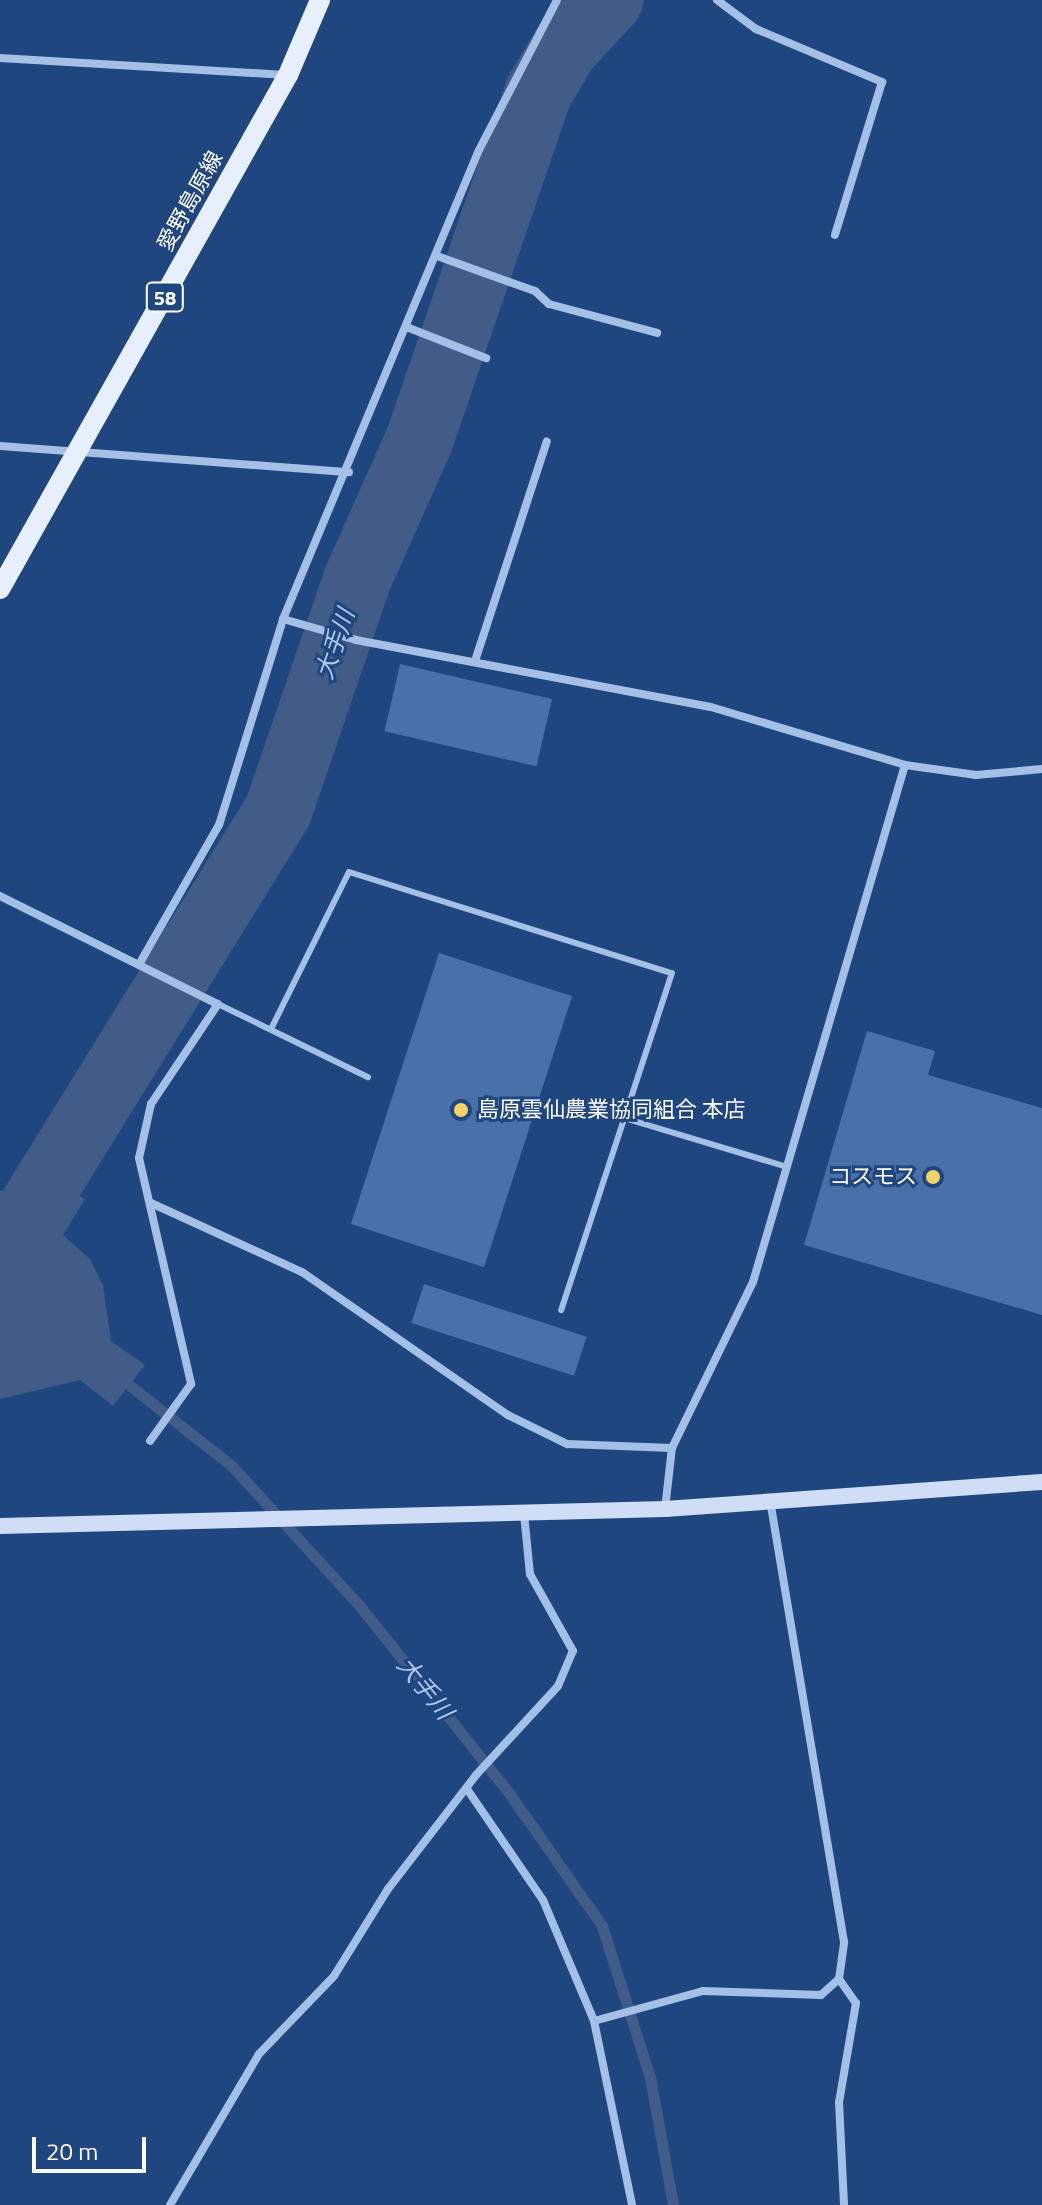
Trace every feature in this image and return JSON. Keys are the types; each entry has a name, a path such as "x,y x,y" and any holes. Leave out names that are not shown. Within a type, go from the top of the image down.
{"main road":[{"name":"愛野島原線","path":"0,589 288,75 320,0"}],"street":[{"path":"141,961 219,825 283,619 349,472 479,150 557,0"},
{"path":"717,0 756,29 882,82 835,235"},
{"path":"0,58 288,75"},
{"path":"437,256 502,279 549,304 657,333"},
{"path":"409,328 486,358"},
{"path":"475,661 547,441"},
{"path":"0,446 349,472"},
{"path":"283,619 356,640 711,707 905,765 976,775 1042,769"},
{"path":"665,1509 672,1448 753,1282 905,765"},
{"path":"0,896 141,961 218,1004 151,1104 139,1158 191,1384 150,1441"},
{"path":"151,1203 302,1272 508,1415 567,1444 672,1448"},
{"path":"0,1526 665,1509 1042,1482"},
{"path":"594,2021 651,2005 749,1988 821,1995 839,1979 844,1942 770,1501"},
{"path":"170,2205 233,2091 334,1976 388,1889 476,1775 558,1686 573,1651 530,1574 524,1514"},
{"path":"467,1789 543,1900 594,2021 632,2205"},
{"path":"839,1979 856,2003 839,2102 844,2205"}],"lane":[{"path":"271,1029 349,872 672,973 561,1310"},
{"path":"218,1004 368,1077"},
{"path":"624,1118 787,1167"}],"water":[{"path":"27,1166 85,1199 63,1235 90,1259 103,1285 111,1341 145,1365 113,1406 80,1380 0,1399 0,1191 15,1188"}],"building":[{"path":"400,664 552,699 536,766 384,731"},
{"name":"島原雲仙農業協同組合 本店","path":"439,953 572,996 484,1267 351,1224"},
{"name":"コスモス","path":"867,1031 935,1051 928,1075 1042,1108 1042,1315 804,1245"},
{"path":"424,1284 587,1337 574,1376 411,1323"}],"waterway":[{"name":"大手川","path":"0,1260 278,811 357,580 419,441 538,93 564,49 609,0"},
{"name":"大手川","path":"119,1377 231,1465 359,1605 509,1793 602,1926 650,2077 673,2205"}],"place":[{"name":"島原雲仙農業協同組合 本店","path":"461,1110"},
{"name":"コスモス","path":"933,1177"}]}
